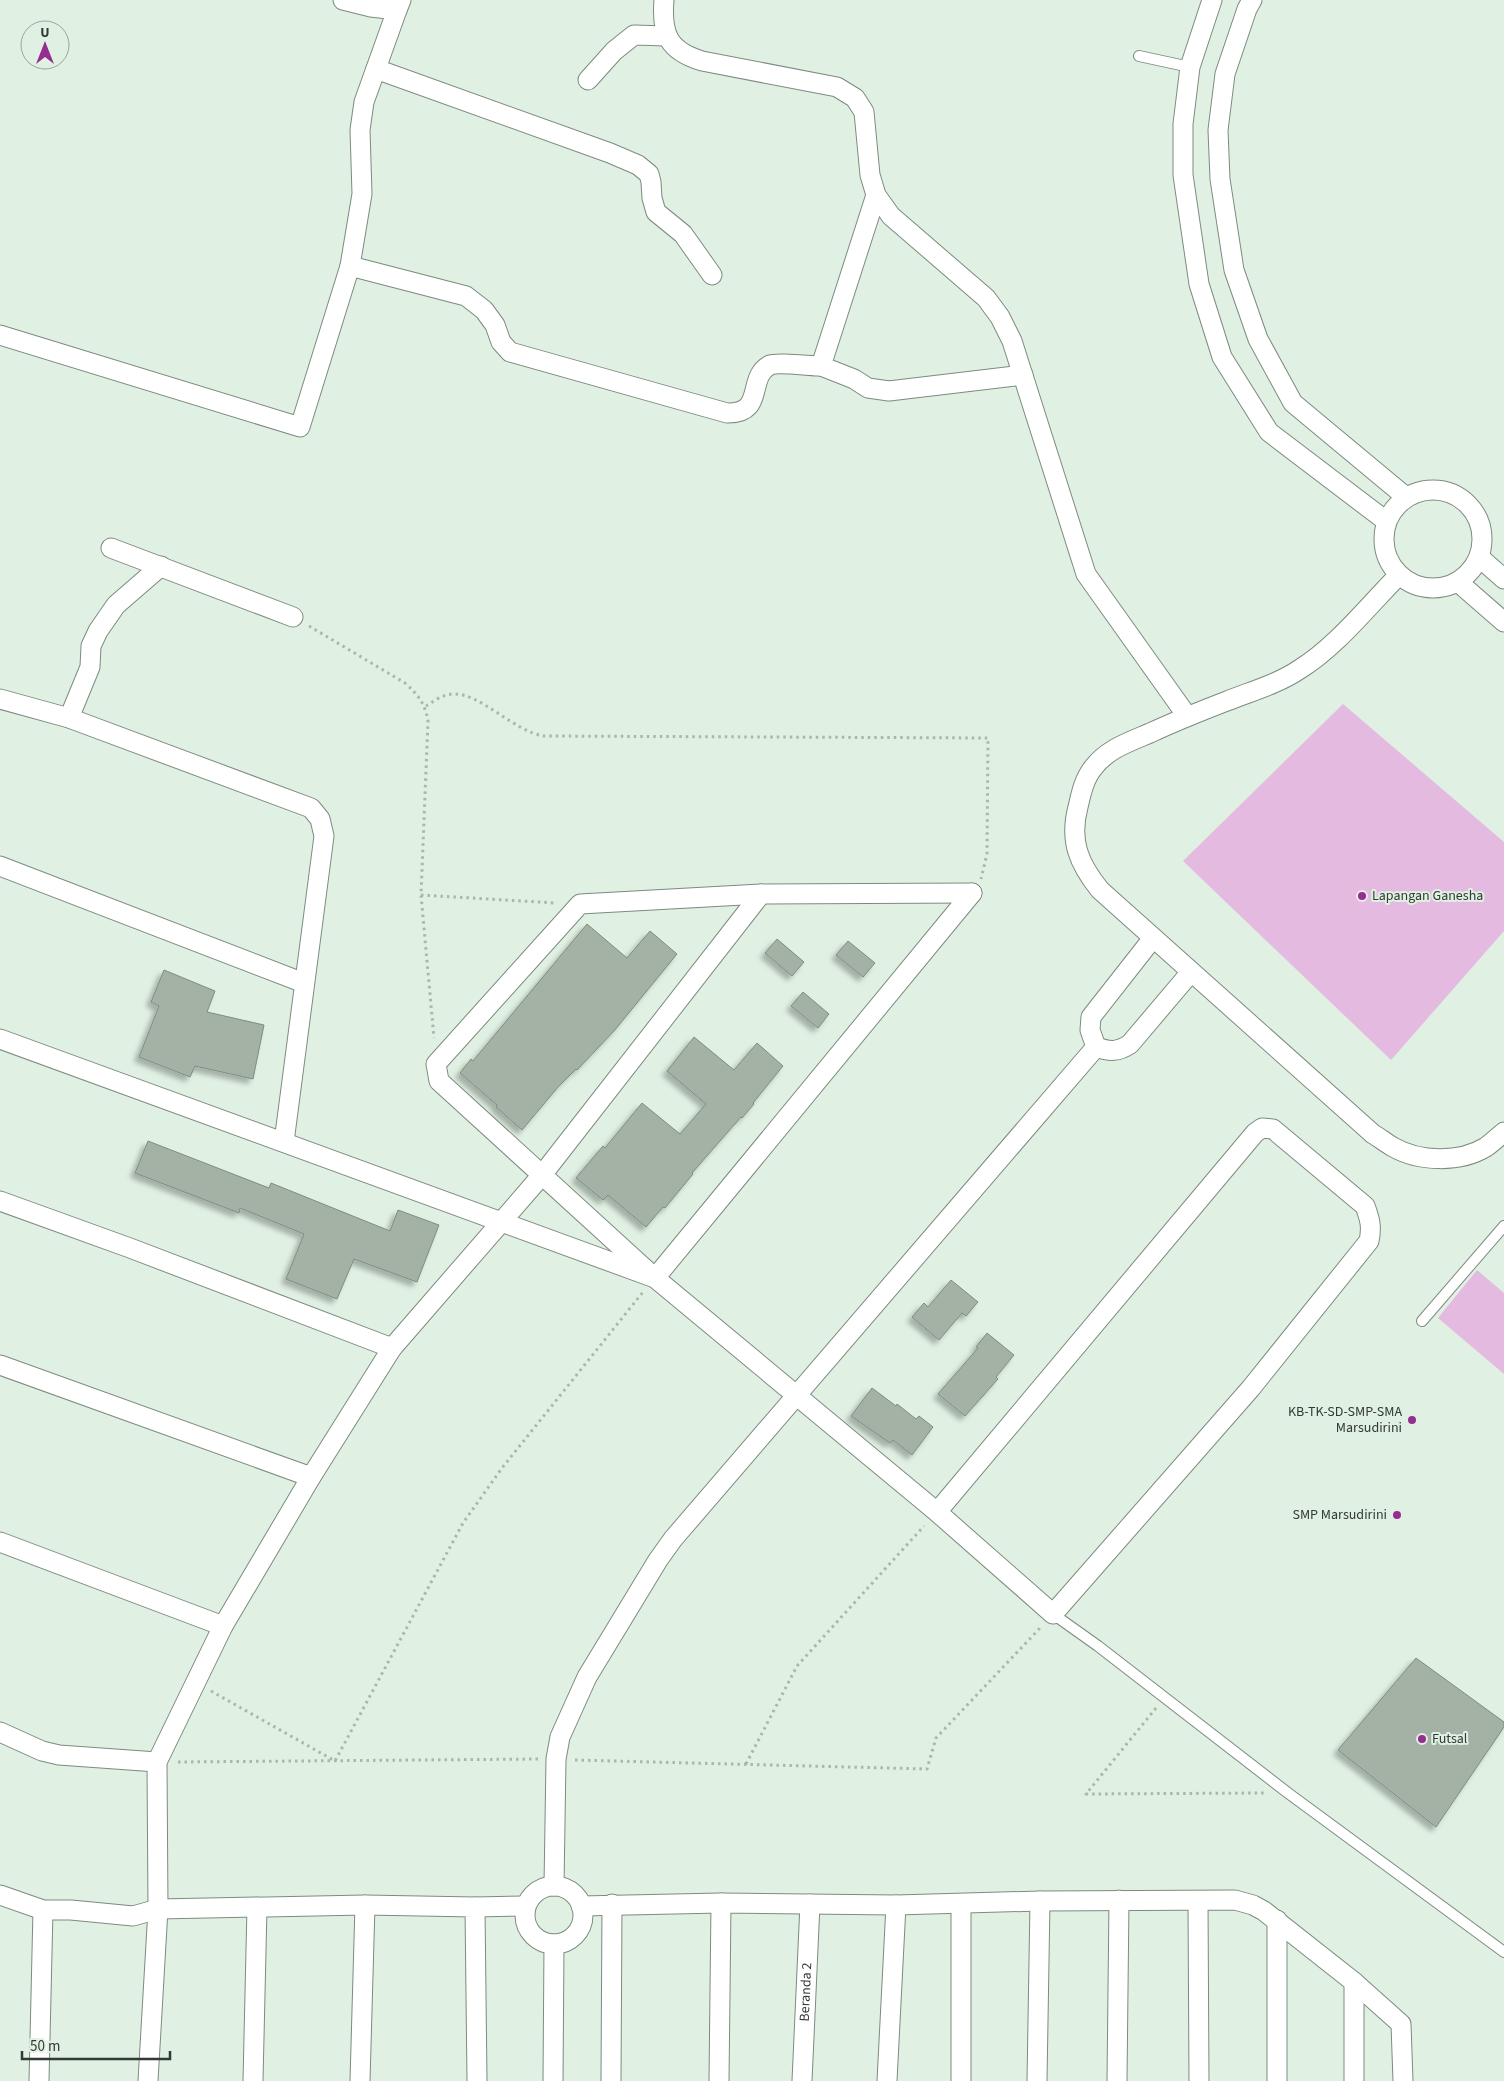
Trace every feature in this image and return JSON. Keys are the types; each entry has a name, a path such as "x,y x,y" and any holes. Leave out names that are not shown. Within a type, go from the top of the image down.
{"street":[{"path":"0,334 300,427 350,266 362,194 360,152 361,120 364,102 400,5 371,7 343,0"},
{"path":"664,0 663,23 666,36 674,47 685,56 837,87 855,98 864,112 870,175 876,195 891,216 986,298 1000,317 1008,333 1023,375 1086,574 1187,716"},
{"path":"1212,0 1190,67 1184,124 1183,175 1198,284 1222,357 1269,432 1386,521"},
{"path":"1252,0 1247,9 1225,74 1218,130 1220,179 1234,270 1258,339 1293,404 1406,497"},
{"path":"588,80 614,51 634,35 666,36"},
{"path":"376,69 610,152 638,165 648,174 652,182 652,198 656,212 683,234 712,275"},
{"path":"821,366 876,195"},
{"path":"350,266 466,296 484,310 495,325 501,342 510,352 728,413 744,411 749,407 761,376 772,364 821,366 854,379 868,388 889,391 1023,375"},
{"path":"1426,490 1446,491 1464,501 1477,517 1482,536 1479,556 1458,582 1438,588 1417,586 1399,575 1387,560 1383,540 1386,521 1406,497 1426,490"},
{"path":"111,548 293,617"},
{"path":"1479,556 1504,579"},
{"path":"69,718 90,668 91,646 98,631 116,605 161,566"},
{"path":"1399,575 1320,656 1300,670 1276,682 1187,716 1124,744 1105,756 1092,769 1085,784 1075,818 1076,848 1085,871 1100,890 1374,1134 1394,1148 1420,1157 1446,1158 1467,1156 1486,1147 1504,1132"},
{"path":"1458,582 1504,622"},
{"path":"0,699 69,718 311,808 320,819 324,836 284,1142"},
{"path":"0,866 304,983"},
{"path":"937,1512 1255,1133 1262,1128 1273,1129 1353,1194 1365,1206 1372,1229 1369,1241 1251,1388 1053,1614 937,1512 655,1278 439,1081 436,1064 580,904 761,894 972,893"},
{"path":"655,1278 972,893"},
{"path":"148,2081 158,1909 157,1762 223,1626 311,1477 392,1348 542,1175 761,894"},
{"path":"1154,938 1091,1017 1090,1030 1096,1047 1108,1052 1120,1051 1130,1044 1191,972"},
{"path":"0,1039 284,1142 499,1223 655,1278"},
{"path":"554,1886 556,1759 560,1737 587,1676 658,1560 673,1539 795,1396 1096,1047"},
{"path":"0,1201 130,1248 392,1348"},
{"path":"0,1365 311,1477"},
{"path":"0,1542 223,1626"},
{"path":"0,1732 42,1751 157,1762"},
{"path":"554,1886 570,1892 581,1906 583,1915 577,1932 571,1938 554,1944 537,1939 531,1932 525,1915 526,1906 536,1892 554,1886"},
{"path":"0,1895 43,1910 71,1910 133,1916 158,1909 365,1905 526,1906"},
{"path":"1118,2081 1119,1900"},
{"path":"581,1906 721,1903 896,1905 1040,1901 1235,1900 1253,1905 1276,1920 1354,1982 1401,2024 1403,2081"},
{"path":"1037,2081 1040,1901"},
{"path":"1198,1901 1199,2081"},
{"path":"720,2081 721,1903"},
{"path":"611,2081 612,1904"},
{"name":"Beranda 2","path":"802,2081 810,1904"},
{"path":"961,1904 961,2081"},
{"path":"360,2081 365,1905"},
{"path":"887,2081 896,1905"},
{"path":"253,2081 257,1907"},
{"path":"475,1907 477,2081"},
{"path":"40,2081 43,1910"},
{"path":"1276,1920 1278,2081"},
{"path":"553,2081 554,1944"},
{"path":"1354,1982 1354,2081"}],"lane":[{"path":"1139,56 1190,67"},
{"path":"1422,1320 1504,1226"},
{"path":"1053,1614 1288,1793 1504,1952"}],"path":[{"path":"293,617 405,683 418,695 426,706 428,721 421,895 436,1064"},
{"path":"426,706 441,697 459,694 476,701 531,732 544,736 988,738 987,854 983,876 972,893"},
{"path":"421,895 580,904"},
{"path":"336,1761 463,1523 502,1468 655,1278"},
{"path":"746,1764 797,1666 937,1512"},
{"path":"157,1762 556,1759 927,1769 936,1738 1053,1614"},
{"path":"196,1682 336,1761"},
{"path":"1165,1698 1086,1794 1288,1793"}],"shaded area":[{"name":"Lapangan Ganesha","path":"1343,704 1504,842 1504,931 1391,1060 1183,861"},
{"path":"1477,1270 1504,1293 1504,1374 1438,1318"}],"building":[{"path":"587,924 627,958 650,931 677,954 614,1031 558,1087 522,1130 460,1073 471,1059 473,1061"},
{"path":"777,939 804,962 792,976 765,953"},
{"path":"848,941 875,963 863,977 836,955"},
{"path":"164,970 215,991 207,1012 264,1025 253,1079 195,1066 190,1077 139,1057 159,1006 151,1002"},
{"path":"803,992 829,1014 818,1028 791,1006"},
{"path":"694,1037 734,1070 757,1043 783,1066 754,1104 692,1173 665,1208 663,1207 646,1227 608,1195 603,1200 576,1178 603,1146 605,1148 642,1103 680,1134 706,1104 667,1071"},
{"path":"148,1141 269,1188 271,1183 390,1231 398,1210 439,1225 417,1282 354,1259 337,1299 286,1279 304,1234 240,1208 239,1213 135,1173"},
{"path":"951,1280 978,1302 966,1316 962,1313 939,1340 912,1317 924,1303 928,1307"},
{"path":"987,1333 1014,1355 996,1377 998,1379 965,1416 938,1394 978,1348 976,1347"},
{"path":"872,1388 916,1419 919,1416 933,1427 912,1455 893,1440 890,1443 851,1416"},
{"name":"Futsal","path":"1416,1658 1504,1722 1504,1727 1436,1827 1338,1750"}],"place":[{"name":"Lapangan Ganesha","path":"1362,896"},
{"name":"KB-TK-SD-SMP-SMA Marsudirini","path":"1412,1420"},
{"name":"SMP Marsudirini","path":"1397,1515"},
{"name":"Futsal","path":"1422,1739"}]}
